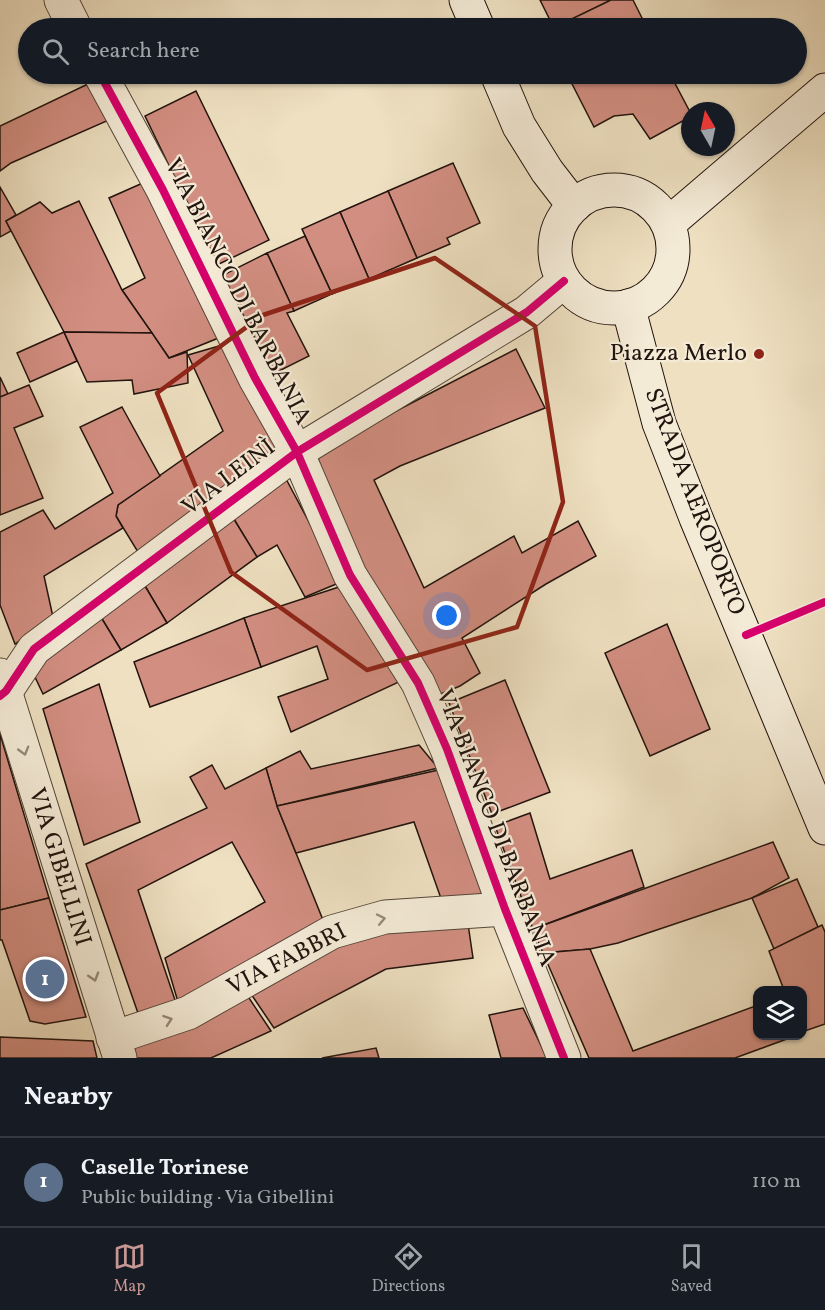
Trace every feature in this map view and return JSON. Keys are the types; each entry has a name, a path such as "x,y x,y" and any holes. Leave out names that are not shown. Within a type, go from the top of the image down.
{"street":[{"path":"61,0 70,18"},
{"path":"466,0 474,18"},
{"name":"VIA BIANCO DI BARBANIA","path":"105,84 163,190 255,378 297,452 350,575 418,683 447,749 505,909 564,1058"},
{"path":"501,84 519,126 547,171 574,206"},
{"path":"668,224 825,90"},
{"path":"607,190 625,191 643,197 657,208 668,224 673,240 673,258 668,274 645,300 628,306 610,308 592,304 577,294 564,280 556,262 555,241 561,222 574,206 589,195 607,190"},
{"name":"VIA LEINÌ","path":"2,687 34,649 297,452 527,312 564,280"},
{"name":"STRADA AEROPORTO","path":"628,306 659,423 825,828"},
{"name":"VIA GIBELLINI","path":"2,687 116,1048"},
{"name":"VIA FABBRI","path":"116,1048 188,1013 332,932 385,917 505,909"}],"highlighted area":[{"path":"435,258 535,326 563,502 517,627 367,670 231,572 157,393 263,315"}],"building":[{"path":"540,0 611,0 574,18 549,18"},
{"path":"611,0 633,0 642,18 574,18"},
{"path":"88,84 91,84 109,120 11,163 0,171 0,126"},
{"path":"572,84 675,84 685,102 681,102 681,122 650,139 633,114 614,116 594,127"},
{"path":"196,91 269,240 217,265 145,116"},
{"path":"453,163 480,223 447,238 450,244 417,258 388,191"},
{"path":"145,182 221,337 169,358 122,290 145,278 109,198"},
{"path":"0,187 16,215 6,221 11,231 0,237"},
{"path":"388,191 417,258 369,279 340,212"},
{"path":"79,201 122,290 152,333 64,332 6,221 40,202 52,213"},
{"path":"340,212 369,279 332,294 302,229"},
{"path":"305,236 332,294 294,311 267,253"},
{"path":"267,253 294,311 287,313 309,356 273,374 223,275"},
{"path":"64,332 77,361 30,382 17,353"},
{"path":"64,332 152,333 169,358 187,352 188,383 134,394 132,380 87,382"},
{"path":"226,344 279,450 141,557 116,516 118,505 223,431 188,355"},
{"path":"516,349 545,408 400,466 374,480 424,588 514,536 522,553 578,521 596,556 546,584 462,638 480,673 460,686 436,696 349,545 317,456 396,411"},
{"path":"0,377 8,394 0,397"},
{"path":"29,385 43,416 14,428 43,498 0,515 0,397"},
{"path":"122,407 160,476 118,505 116,516 123,528 44,576 53,617 15,644 0,605 0,532 43,510 55,529 113,493 80,427"},
{"path":"285,477 341,582 305,597 277,545 257,557 232,516"},
{"path":"232,516 257,557 167,623 142,581"},
{"path":"142,581 167,623 121,650 99,614"},
{"path":"342,586 401,681 291,732 278,697 328,679 317,646 261,667 244,618"},
{"path":"99,614 121,650 43,694 35,677 36,657"},
{"path":"244,618 261,667 150,707 134,662"},
{"path":"667,624 710,729 650,756 605,653"},
{"path":"505,680 550,792 492,814 449,703"},
{"path":"99,684 140,822 84,845 43,709"},
{"path":"0,734 49,898 0,910"},
{"path":"419,745 438,768 277,806 266,768 300,751 311,769"},
{"path":"212,765 225,789 266,768 277,806 325,925 178,1002 165,958 265,902 232,842 138,890 176,1003 139,1016 86,864 207,808 190,777"},
{"path":"443,769 487,900 444,907 414,822 296,853 277,806"},
{"path":"530,813 550,879 632,850 644,887 533,929 495,826"},
{"path":"773,842 789,878 752,898 618,943 590,949 543,953 533,929"},
{"path":"797,879 818,927 774,949 752,898"},
{"path":"49,898 86,1017 45,1024 30,1021 2,940 0,940 0,910"},
{"path":"467,917 473,958 386,969 274,1028 249,991 354,932"},
{"path":"822,925 825,932 825,1024 807,1030 807,986 782,986 769,951"},
{"path":"590,949 633,1051 753,1007 753,1040 784,1040 735,1058 589,1058 543,953"},
{"path":"245,992 271,1031 211,1058 134,1058 129,1041"},
{"path":"523,1008 547,1058 501,1058 489,1015"},
{"path":"0,1037 93,1041 97,1058 0,1058"},
{"path":"376,1048 379,1058 322,1058"}],"cycle path":[{"path":"105,84 163,190 255,378 297,452 350,575 418,683 447,749 505,909 564,1058"},
{"path":"0,696 6,691 34,649 297,452 527,312 564,281"},
{"path":"746,635 825,602"}],"place":[{"name":"Piazza Merlo","path":"759,354"},
{"name":"Caselle Torinese","path":"45,979"}]}
